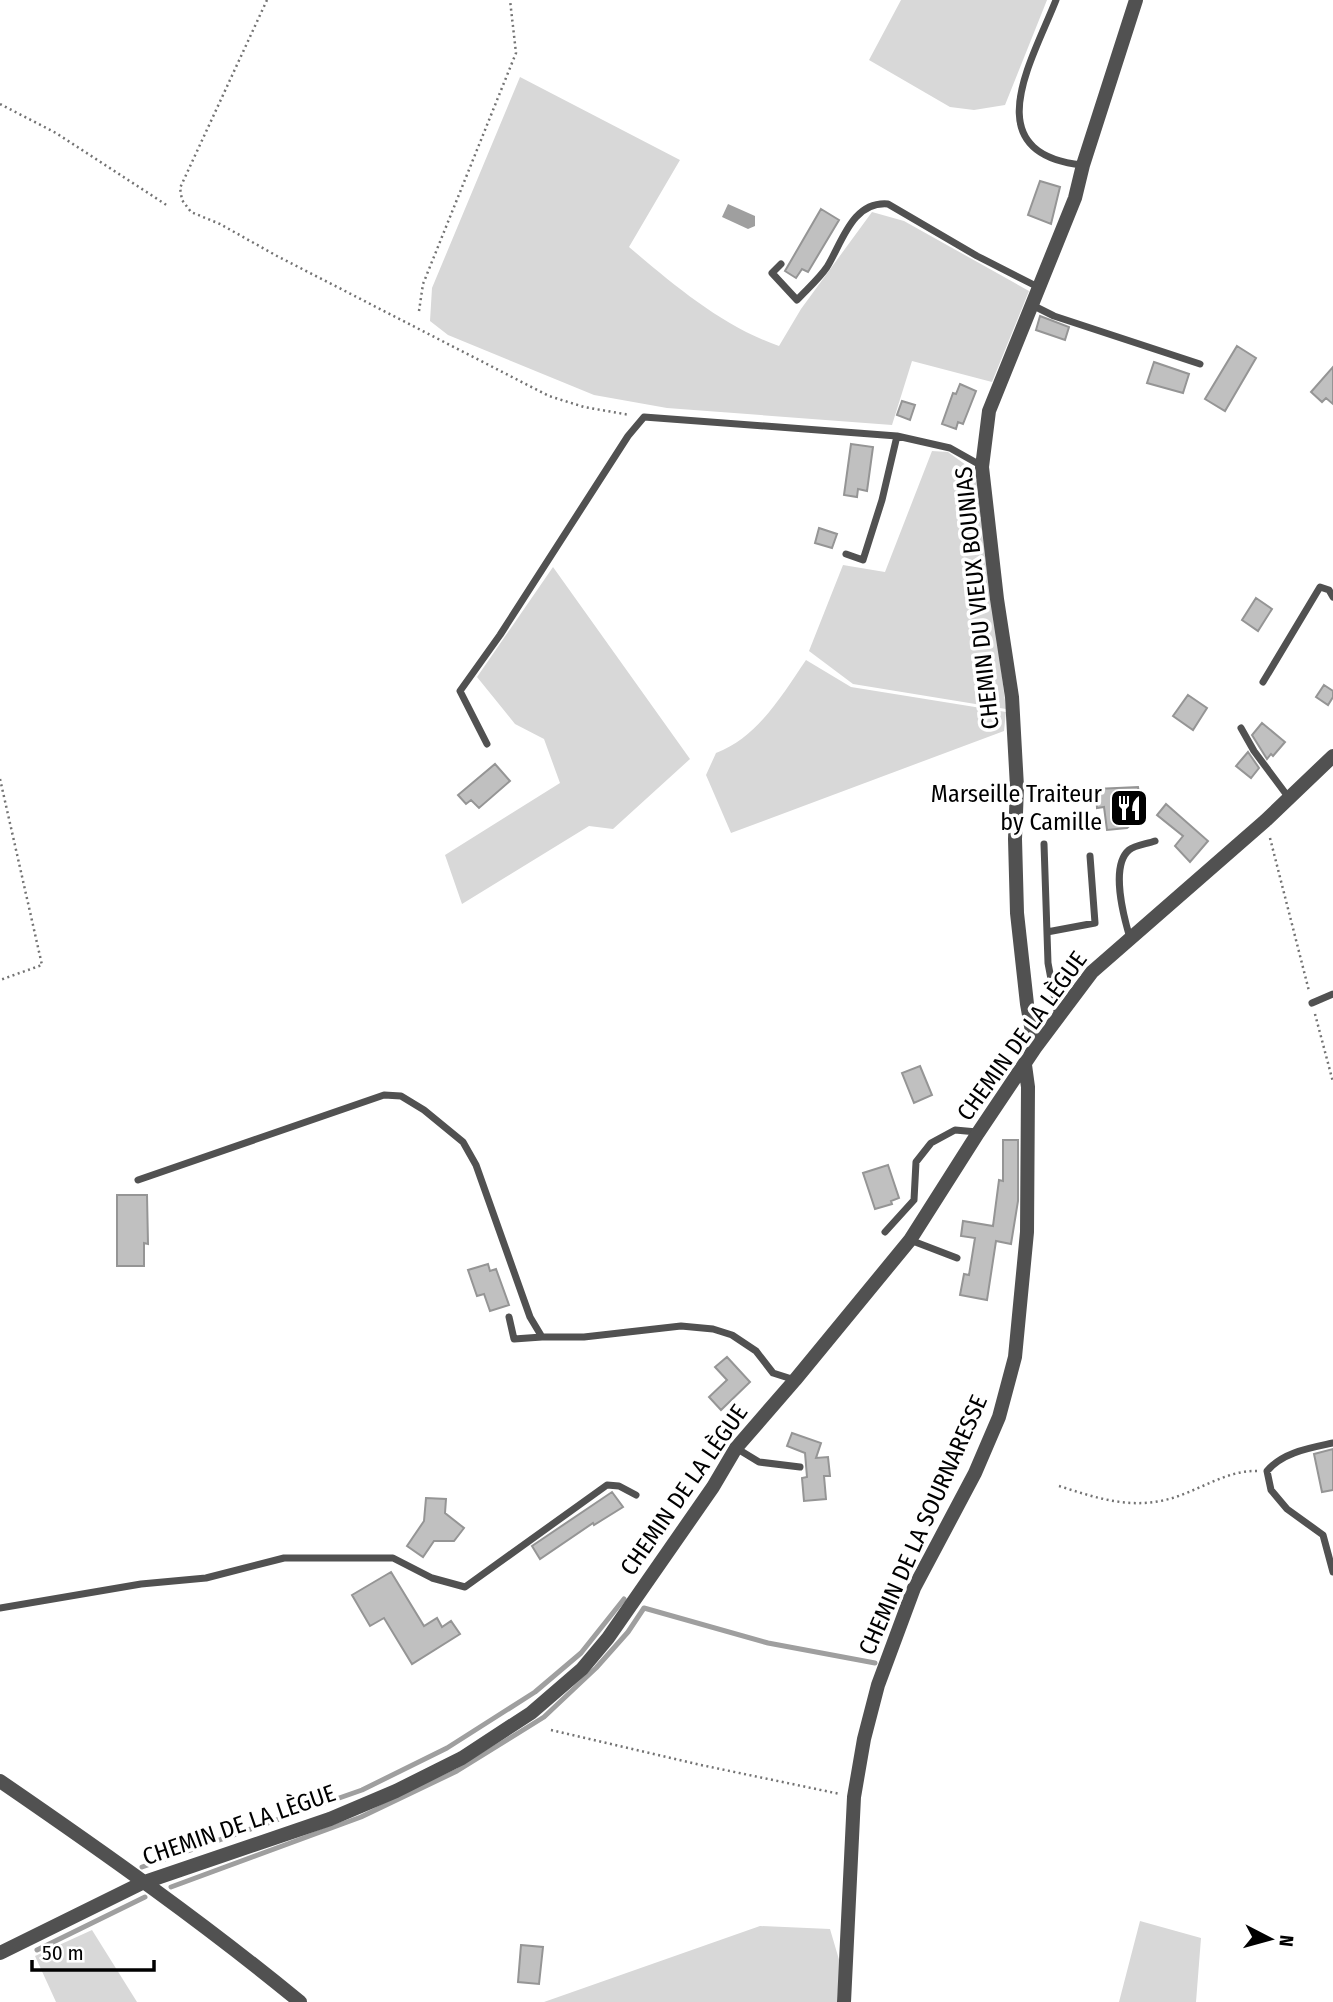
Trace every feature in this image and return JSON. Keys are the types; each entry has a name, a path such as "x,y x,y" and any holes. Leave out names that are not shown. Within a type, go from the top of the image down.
{"street":[{"name":"CHEMIN DU VIEUX BOUNIAS","path":"1035,1048 1027,1004 1017,913 1017,787 1012,697 997,599 982,467 989,411 1075,198 1136,0"},
{"name":"CHEMIN DE LA LÈGUE","path":"0,1953 142,1883 330,1819 385,1796 462,1758 531,1713 582,1669 608,1638 713,1487 736,1448 910,1240 1035,1048 1092,972 1265,821 1333,756"},
{"name":"CHEMIN DE LA SOURNARESSE","path":"844,2002 854,1797 864,1739 878,1685 896,1630 914,1588 980,1461 999,1417 1014,1357 1027,1232 1028,1087 1025,1065"},
{"path":"0,1781 99,1849 254,1964 300,2002"}],"lane":[{"path":"1056,0 1019,94 1019,124 1035,149 1061,162 1083,165"},
{"path":"781,264 772,273 797,300 826,269 841,239 863,210 874,203 888,204 977,256 1038,287"},
{"path":"1032,305 1054,316 1200,364"},
{"path":"487,744 460,691 523,600 628,436 644,417 897,436 950,448 982,467"},
{"path":"846,554 863,560 882,500 897,436"},
{"path":"1263,682 1320,587 1329,590 1333,597"},
{"path":"1241,728 1254,751 1289,799"},
{"path":"1130,939 1122,912 1122,859 1130,848 1155,841"},
{"path":"1044,844 1048,962 1058,1017"},
{"path":"1047,932 1095,923 1090,856"},
{"path":"1312,1003 1333,994"},
{"path":"138,1180 384,1095 401,1096 424,1110 463,1142 476,1165 530,1317 542,1337"},
{"path":"885,1232 914,1200 916,1162 932,1143 955,1130 978,1133"},
{"path":"910,1240 957,1258"},
{"path":"509,1317 514,1339 584,1337 681,1326 713,1329 732,1335 756,1351 773,1373 795,1380"},
{"path":"1333,1443 1276,1460 1267,1471 1271,1490 1287,1509 1323,1535 1333,1572"},
{"path":"736,1448 759,1462 800,1466"},
{"path":"0,1608 141,1584 206,1578 284,1558 393,1558 432,1578 465,1587 607,1485 619,1486 636,1495"}],"path":[{"path":"267,0 180,188 183,200 191,212 220,224 549,396 584,407 644,417"},
{"path":"419,311 423,284 516,52 510,0"},
{"path":"0,104 56,133 168,206"},
{"path":"0,779 42,965 0,980"},
{"path":"1265,821 1333,1082"},
{"path":"1059,1486 1128,1504 1165,1500 1242,1470 1267,1471"},
{"path":"551,1730 854,1797"}],"shaded area":[{"path":"901,0 1047,0 1005,105 974,110 950,107 869,60"},
{"path":"520,77 680,160 629,247 700,304 758,338 779,346 801,309 872,212 904,221 1029,291 992,382 912,361 892,425 667,408 594,395 448,335 430,321 432,288"},
{"path":"728,204 755,216 755,226 748,229 722,217"},
{"path":"932,451 948,452 977,473 1006,709 853,684 809,651 843,565 885,572"},
{"path":"553,567 690,759 613,829 589,826 462,904 445,855 560,783 544,739 515,724 477,677"},
{"path":"806,660 851,687 1006,712 1004,731 731,833 706,775 716,753 731,746 757,726"},
{"path":"1140,1921 1201,1938 1196,2002 1119,2002"},
{"path":"760,1926 830,1929 840,1963 837,2002 544,2002"},
{"path":"92,1930 137,2002 56,2002 35,1956"}],"building":[{"path":"1040,181 1060,187 1051,224 1028,215"},
{"path":"821,209 839,220 808,272 802,269 796,278 785,271"},
{"path":"1040,316 1069,327 1065,340 1036,330"},
{"path":"1237,346 1256,358 1225,411 1205,399"},
{"path":"1154,362 1189,374 1183,393 1147,383"},
{"path":"1333,367 1333,404 1326,398 1322,402 1311,392"},
{"path":"960,384 976,391 963,424 958,422 956,429 942,424 953,393 956,394"},
{"path":"902,401 915,405 910,420 897,415"},
{"path":"851,444 873,447 867,491 858,489 857,497 844,495"},
{"path":"819,528 837,534 832,548 815,543"},
{"path":"1256,598 1272,609 1258,631 1242,620"},
{"path":"1324,685 1333,691 1328,705 1316,697"},
{"path":"1188,695 1207,708 1193,730 1173,716"},
{"path":"1262,723 1285,742 1267,759 1252,735"},
{"path":"1248,752 1259,768 1251,778 1236,766"},
{"path":"495,764 510,781 479,808 471,800 466,804 458,795"},
{"name":"Marseille Traiteur by Camille","path":"1138,787 1142,815 1127,828 1107,830 1104,807 1097,808 1096,789"},
{"path":"1166,804 1208,841 1190,862 1175,846 1183,836 1157,815"},
{"path":"920,1066 932,1095 914,1103 902,1073"},
{"path":"1003,1140 1018,1140 1018,1201 1011,1244 996,1241 987,1300 960,1295 964,1274 969,1275 975,1238 961,1236 963,1221 993,1226 999,1180 1003,1181"},
{"path":"888,1165 899,1198 891,1201 892,1204 875,1209 863,1173"},
{"path":"117,1195 147,1195 148,1244 144,1243 144,1266 117,1266"},
{"path":"488,1264 490,1271 496,1269 509,1305 490,1311 484,1294 477,1296 468,1270"},
{"path":"727,1357 750,1382 721,1410 709,1397 727,1380 715,1367"},
{"path":"792,1433 821,1443 816,1458 828,1457 830,1476 824,1476 826,1499 804,1501 802,1478 807,1477 805,1453 787,1446"},
{"path":"1333,1449 1333,1490 1322,1492 1314,1454"},
{"path":"612,1492 623,1507 594,1525 593,1523 540,1559 532,1546"},
{"path":"426,1498 446,1499 445,1513 464,1528 454,1541 434,1541 423,1557 407,1546 424,1521"},
{"path":"391,1572 424,1626 437,1618 442,1627 451,1621 460,1634 412,1664 384,1618 370,1626 352,1595"},
{"path":"521,1945 543,1947 539,1984 518,1982"}],"waterway":[{"path":"142,1867 362,1790 447,1748 535,1692 581,1653 624,1599"},
{"path":"171,1887 361,1817 457,1771 544,1717 596,1668 628,1632 644,1608 768,1643 875,1663"},
{"path":"37,1950 145,1897"}],"place":[{"name":"Marseille Traiteur by Camille","path":"1129,808"}]}
